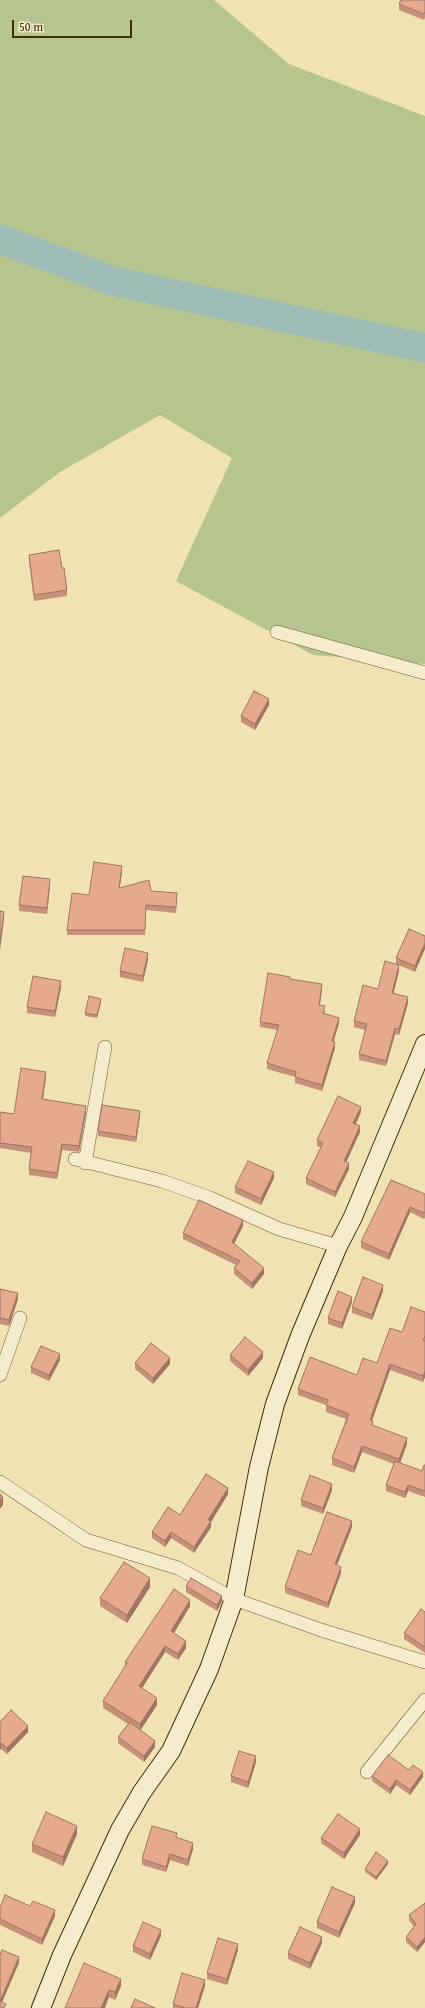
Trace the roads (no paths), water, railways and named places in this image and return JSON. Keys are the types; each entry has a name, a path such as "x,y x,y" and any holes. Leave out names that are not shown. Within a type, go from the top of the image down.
{"street":[{"path":"277,632 425,673"},
{"path":"41,2008 62,1955 120,1830 142,1792 170,1751 209,1669 234,1599 259,1467 275,1404 300,1336 338,1246 353,1217 425,1044"},
{"path":"105,1047 80,1161 162,1181 210,1198 279,1229 338,1246"},
{"path":"0,1375 20,1318"},
{"path":"0,1482 86,1540 178,1568 234,1599 321,1630 425,1662"},
{"path":"367,1772 425,1700"}],"waterway":[{"path":"0,239 113,281 425,348"}]}
